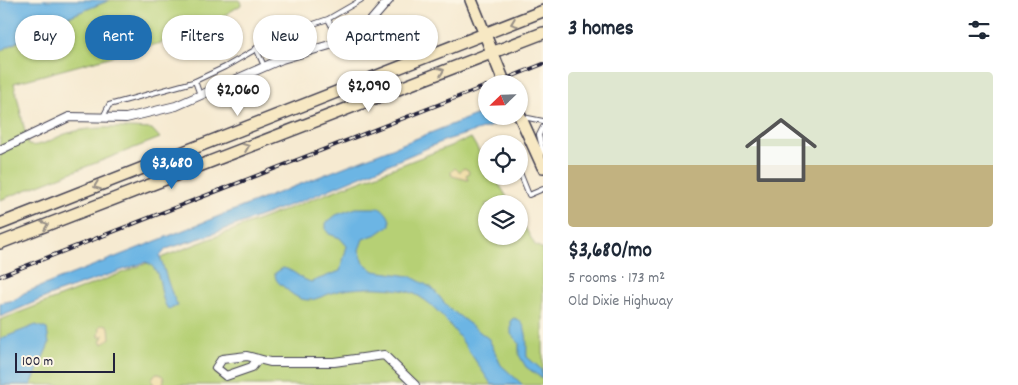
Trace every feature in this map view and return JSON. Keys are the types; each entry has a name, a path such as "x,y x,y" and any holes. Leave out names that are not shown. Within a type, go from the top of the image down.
{"main road":[{"path":"472,0 501,75"},
{"path":"0,224 543,11"},
{"path":"0,243 543,33"},
{"path":"524,125 543,167"}],"street":[{"path":"376,15 389,0"},
{"path":"0,150 69,117 126,118 150,114 201,96 264,66 327,46"},
{"path":"258,359 252,367 226,376 216,368 222,360 247,356 270,362 334,362 384,355 414,385"}],"lane":[{"path":"335,15 361,0"},
{"path":"102,118 109,105 195,81 225,67 253,50"},
{"path":"261,60 264,66"},
{"path":"195,81 201,96"},
{"path":"528,119 543,121"},
{"path":"543,127 539,135 543,152"},
{"path":"525,185 529,195 543,189"}],"green space":[{"path":"110,0 240,0 241,5 225,15 162,15 162,43 152,45 152,15 85,15 85,60 98,60 14,83 28,145 33,146 65,134 97,128 152,129 160,138 0,200 0,51 15,43 15,60 75,60 75,15 73,15"},
{"path":"471,138 478,150 478,185 499,185 506,195 478,195 478,245 528,245 528,233 535,245 543,249 543,385 0,385 0,320"}],"sand":[{"path":"455,168 459,172 464,168 468,170 469,173 466,175 468,180 452,176 451,172"},
{"path":"105,324 109,327 110,338 103,344 100,341 104,335 99,337 100,326"},
{"path":"158,374 164,380 158,386 152,380"}],"water":[{"path":"0,0 110,0 73,15 15,15 15,43 0,51"},
{"path":"478,114 478,125 493,125 446,140 309,198 207,236 166,249 160,256 178,306 168,309 156,271 146,262 56,293 0,317 0,303 15,300 24,293"},
{"path":"356,208 381,208 390,220 390,225 377,234 363,239 359,250 364,263 374,271 410,276 432,288 449,308 489,339 501,365 523,385 492,385 455,331 431,305 419,296 406,291 367,288 335,292 308,300 294,295 279,283 275,273 283,268 311,282 340,271 347,246 340,238 329,234 326,230 326,223 336,215"},
{"path":"514,318 525,329 527,357 541,369 543,379 526,367 519,355 519,343 511,334 511,320"},
{"path":"36,325 47,329 49,344 31,385 0,385 0,339"}],"railway":[{"path":"516,75 543,64"},
{"path":"0,276 478,89"}]}
